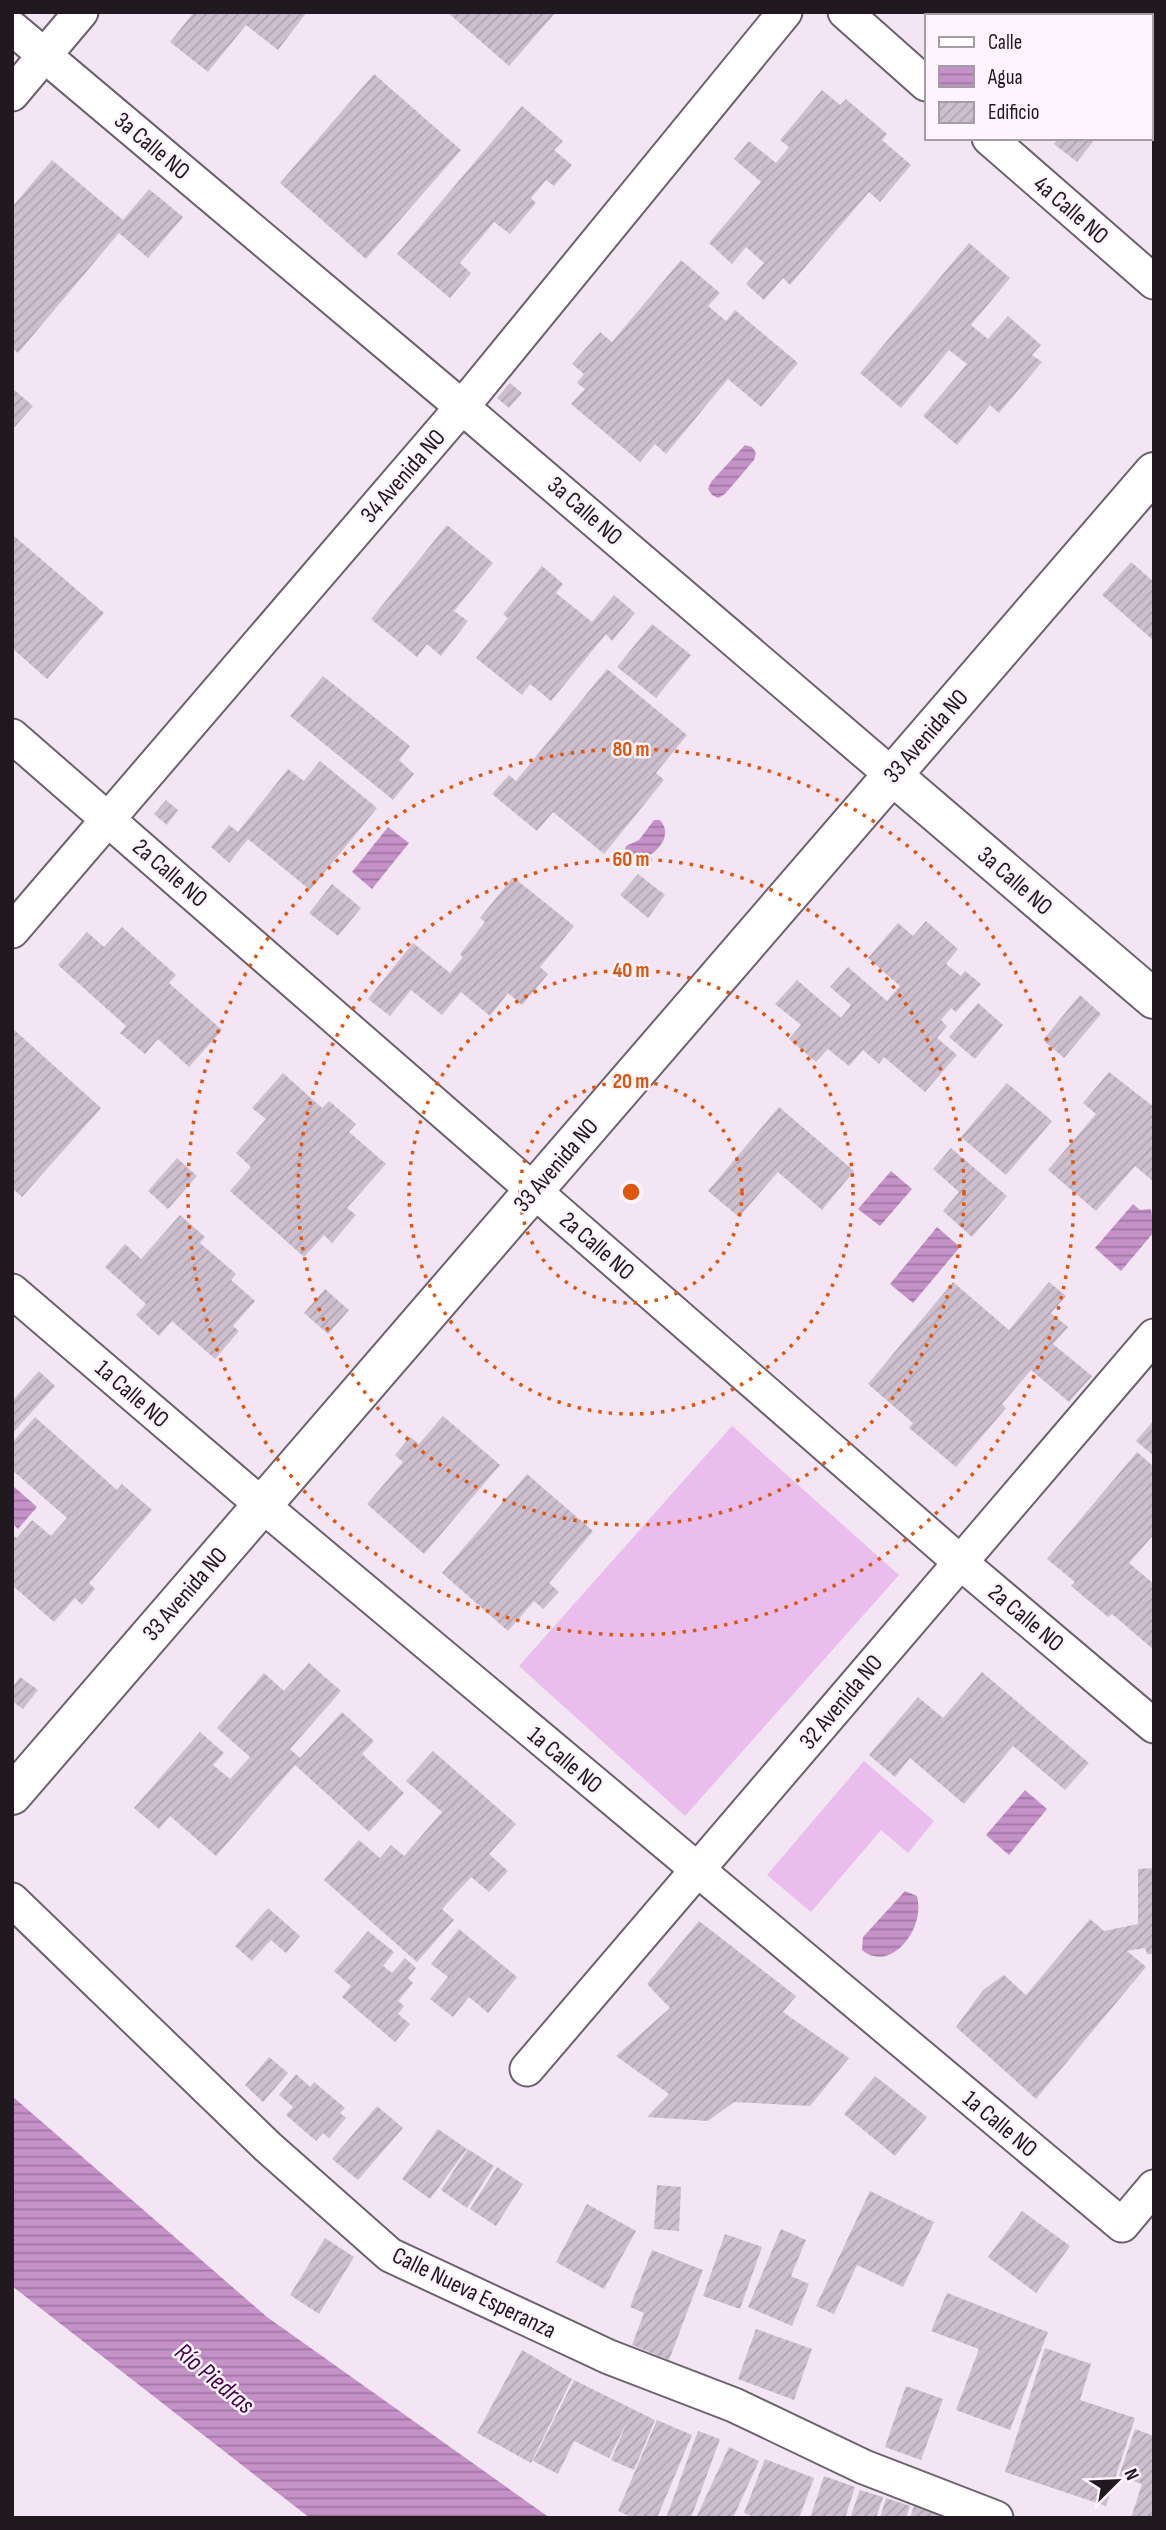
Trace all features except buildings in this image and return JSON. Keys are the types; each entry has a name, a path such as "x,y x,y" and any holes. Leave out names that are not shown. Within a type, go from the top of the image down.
{"street":[{"path":"12,94 81,12"},
{"name":"34 Avenida NO","path":"12,931 463,407 785,12"},
{"path":"845,12 925,83"},
{"name":"3a Calle NO","path":"12,28 463,407 1154,999"},
{"name":"4a Calle NO","path":"991,140 1154,282"},
{"name":"33 Avenida NO","path":"12,1795 1154,472"},
{"name":"2a Calle NO","path":"12,736 960,1562 1154,1726"},
{"name":"1a Calle NO","path":"12,1291 262,1506 1122,2225 1154,2187"},
{"name":"32 Avenida NO","path":"527,2069 1154,1336"},
{"name":"Calle Nueva Esperanza","path":"12,1900 268,2147 390,2255 609,2357 734,2405 864,2467 996,2518"}],"shaded area":[{"path":"732,1426 899,1575 685,1816 519,1666"},
{"path":"864,1761 934,1821 908,1853 881,1830 811,1912 767,1875"}],"water":[{"path":"745,445 752,447 756,453 754,460 725,494 718,498 712,495 708,489 711,482"},
{"path":"654,820 660,820 664,827 663,842 644,858 628,859 624,853 626,846 639,840"},
{"path":"388,827 409,843 372,889 352,872"},
{"path":"891,1171 912,1189 880,1226 858,1209"},
{"path":"1133,1204 1140,1210 1151,1209 1154,1232 1121,1271 1095,1248"},
{"path":"937,1227 960,1247 913,1303 890,1284"},
{"path":"12,1485 37,1507 18,1529 12,1523"},
{"path":"1025,1790 1047,1809 1009,1855 986,1835"},
{"path":"905,1891 917,1896 916,1922 911,1934 894,1952 884,1956 873,1956 862,1950 863,1937"},
{"name":"Río Piedras","path":"12,2096 267,2317 550,2518 310,2518 12,2286"}]}
